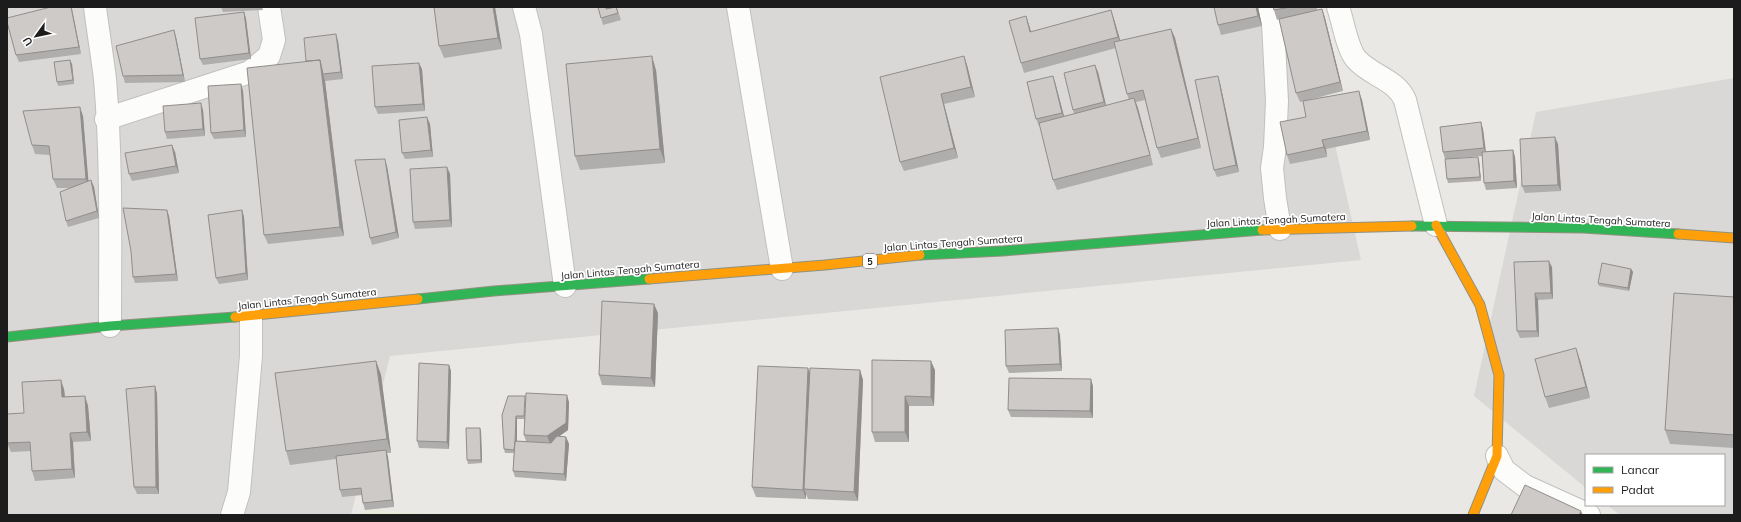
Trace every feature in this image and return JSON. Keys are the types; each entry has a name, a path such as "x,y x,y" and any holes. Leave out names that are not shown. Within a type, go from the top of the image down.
{"main road":[{"name":"Jalan Lintas Tengah Sumatera","path":"7,337 110,326 251,316 494,291 782,269 930,254 1003,251 1280,228 1436,225 1583,228 1734,238"},
{"path":"1436,225 1480,306 1499,375 1497,456 1472,515"}],"street":[{"path":"95,7 105,79 110,194 110,326"},
{"path":"106,119 250,72 270,56 274,40 269,7"},
{"path":"524,7 532,42 565,286"},
{"path":"738,7 782,269"},
{"path":"1269,7 1273,23 1277,101 1275,148 1272,168 1280,228"},
{"path":"1338,7 1351,49 1357,60 1396,86 1406,100 1436,225"},
{"path":"232,515 239,484 251,356 251,316"},
{"path":"1497,456 1504,470 1525,486 1589,515"}],"shaded area":[{"path":"7,7 1304,7 1361,260 390,356 351,515 7,515"},
{"path":"1734,78 1734,515 1620,515 1608,506 1725,506 1725,454 1585,454 1585,487 1474,396 1536,112"}],"green space":[{"path":"365,510 450,515 364,515"}],"building":[{"path":"51,7 71,7 79,47 16,55 7,18"},
{"path":"434,7 493,7 498,38 439,46"},
{"path":"598,7 606,7 606,9 616,7 618,13 601,18"},
{"path":"1214,7 1256,7 1258,16 1218,25"},
{"path":"1273,7 1291,7 1274,10"},
{"path":"1322,9 1340,82 1296,93 1279,19"},
{"path":"1111,10 1118,37 1021,63 1009,21 1026,16 1030,32"},
{"path":"244,12 249,53 200,59 195,18"},
{"path":"1171,29 1198,138 1157,148 1143,90 1127,94 1114,42"},
{"path":"174,30 183,75 123,76 116,46"},
{"path":"336,34 341,72 323,74 320,60 306,61 304,38"},
{"path":"652,56 660,149 575,156 566,64"},
{"path":"964,56 971,87 941,94 954,148 900,162 880,77"},
{"path":"70,60 73,80 57,82 54,62"},
{"path":"320,60 340,227 264,235 247,68"},
{"path":"419,63 423,104 375,107 372,66"},
{"path":"1095,65 1104,102 1073,110 1064,73"},
{"path":"1053,76 1062,113 1036,119 1027,82"},
{"path":"1218,76 1236,165 1214,170 1195,80"},
{"path":"241,84 244,130 211,133 208,86"},
{"path":"1359,91 1367,131 1322,140 1324,147 1287,155 1280,122 1306,117 1303,101"},
{"path":"1134,98 1150,155 1053,180 1039,123"},
{"path":"201,103 203,129 165,132 163,106"},
{"path":"80,107 86,179 53,179 49,146 32,145 23,111"},
{"path":"427,117 431,150 402,153 399,120"},
{"path":"1481,122 1484,148 1443,152 1440,127"},
{"path":"1555,137 1558,185 1522,186 1520,139"},
{"path":"172,145 176,166 129,174 125,153"},
{"path":"1513,150 1514,181 1484,183 1482,152"},
{"path":"1478,157 1480,177 1447,179 1445,159"},
{"path":"385,159 396,232 370,238 355,160"},
{"path":"447,167 450,220 413,222 410,169"},
{"path":"91,180 97,211 66,221 60,192"},
{"path":"123,208 167,210 176,274 133,277 131,251"},
{"path":"242,210 246,273 216,278 208,215"},
{"path":"1549,261 1551,293 1535,293 1537,331 1517,331 1514,262"},
{"path":"1602,263 1631,269 1628,288 1598,283"},
{"path":"1674,293 1734,297 1734,435 1665,430"},
{"path":"602,301 654,304 651,378 599,375"},
{"path":"1058,328 1060,364 1006,366 1005,330"},
{"path":"1576,348 1586,387 1545,397 1535,359"},
{"path":"872,360 931,361 931,397 905,396 905,432 872,432"},
{"path":"376,361 387,439 286,451 275,373"},
{"path":"419,363 449,365 447,442 417,441"},
{"path":"758,366 808,368 803,490 752,487"},
{"path":"810,368 860,370 854,492 804,489"},
{"path":"1009,378 1091,379 1090,411 1008,410"},
{"path":"61,380 62,397 85,396 87,432 70,433 72,469 32,471 30,442 7,443 7,414 24,413 22,382"},
{"path":"155,386 156,487 134,487 126,389"},
{"path":"526,393 567,395 566,423 547,436 524,435"},
{"path":"508,396 525,396 524,416 516,416 514,450 504,449 502,415"},
{"path":"466,428 480,428 481,460 467,460"},
{"path":"557,436 566,437 564,474 513,471 515,441 551,443"},
{"path":"386,450 392,500 363,503 361,488 340,490 336,456"},
{"path":"1525,485 1581,511 1579,515 1511,515"}],"traffic: fast":[{"path":"1412,226 1583,228 1678,234"},
{"path":"920,255 1003,251 1262,230"},
{"path":"418,299 494,291 649,279"},
{"path":"7,337 110,326 235,317"}],"traffic: slow":[{"path":"1436,225 1480,305 1499,375 1497,456 1473,515"},
{"path":"1262,230 1412,226"},
{"path":"1678,234 1734,238"},
{"path":"649,279 825,265 920,255"},
{"path":"235,317 418,299"}]}
